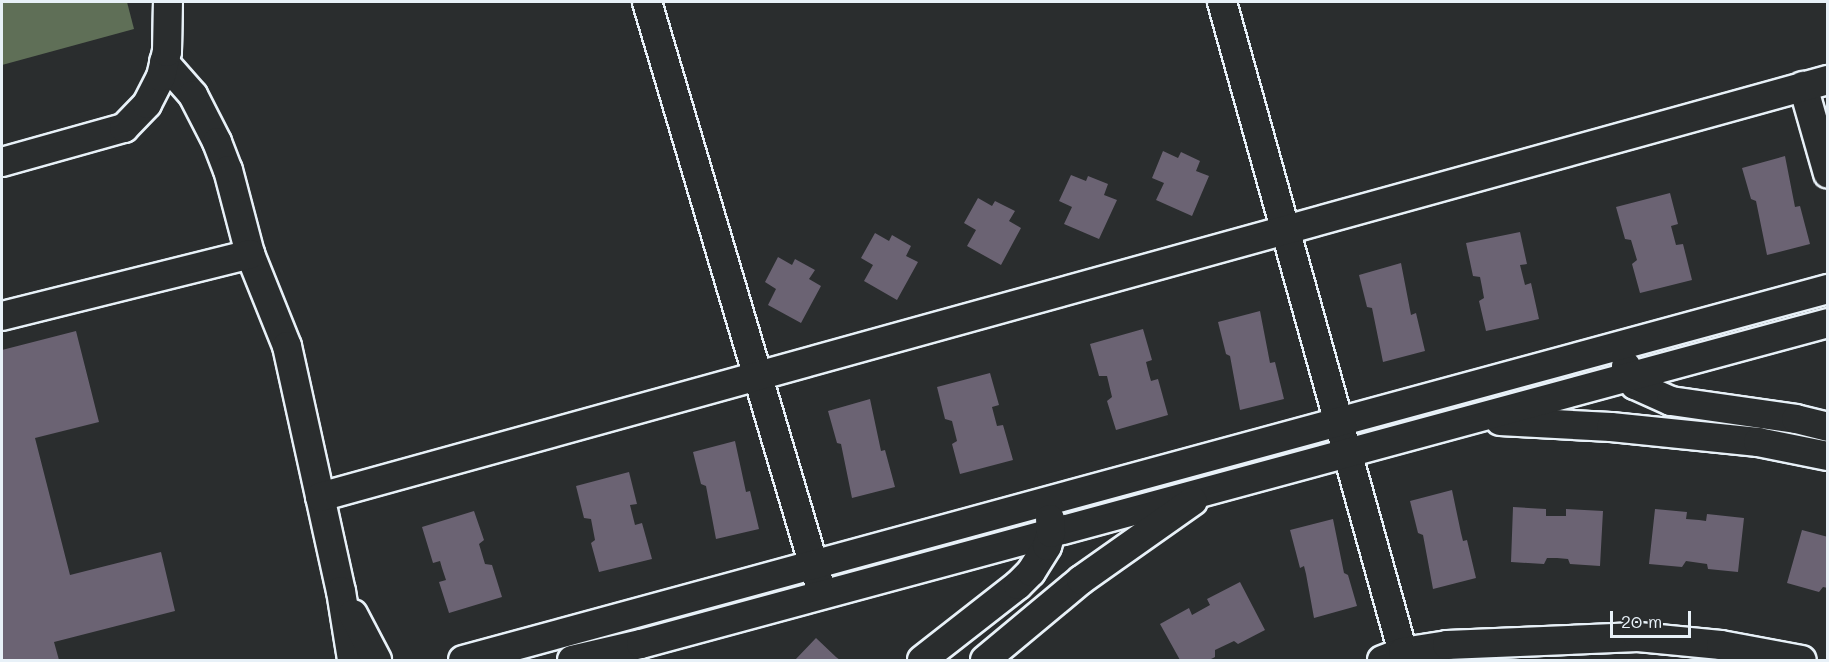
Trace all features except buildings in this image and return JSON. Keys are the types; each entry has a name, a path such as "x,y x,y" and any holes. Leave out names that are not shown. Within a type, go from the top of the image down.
{"street":[{"path":"2,162 124,128 147,104 161,77 168,2"},
{"path":"647,2 822,594"},
{"path":"1222,2 1339,423 1397,658 1447,645 1638,637 1721,645 1802,660"},
{"path":"164,62 193,95 217,142 228,170 250,254 286,346 341,591 352,660"},
{"path":"320,497 1815,83 1827,174"},
{"path":"2,316 250,254"},
{"path":"463,660 1827,289"},
{"path":"572,660 653,641 1346,455 1827,323"},
{"path":"1620,346 1630,378 1635,385 1671,401 1796,419 1827,427"},
{"path":"1474,420 1691,435 1758,442 1827,456"},
{"path":"985,660 1081,580 1205,492"},
{"path":"922,660 1018,585 1040,561 1051,533 1049,502"},
{"path":"341,591 377,660"}],"green space":[{"path":"2,2 127,2 134,29 2,65"}]}
